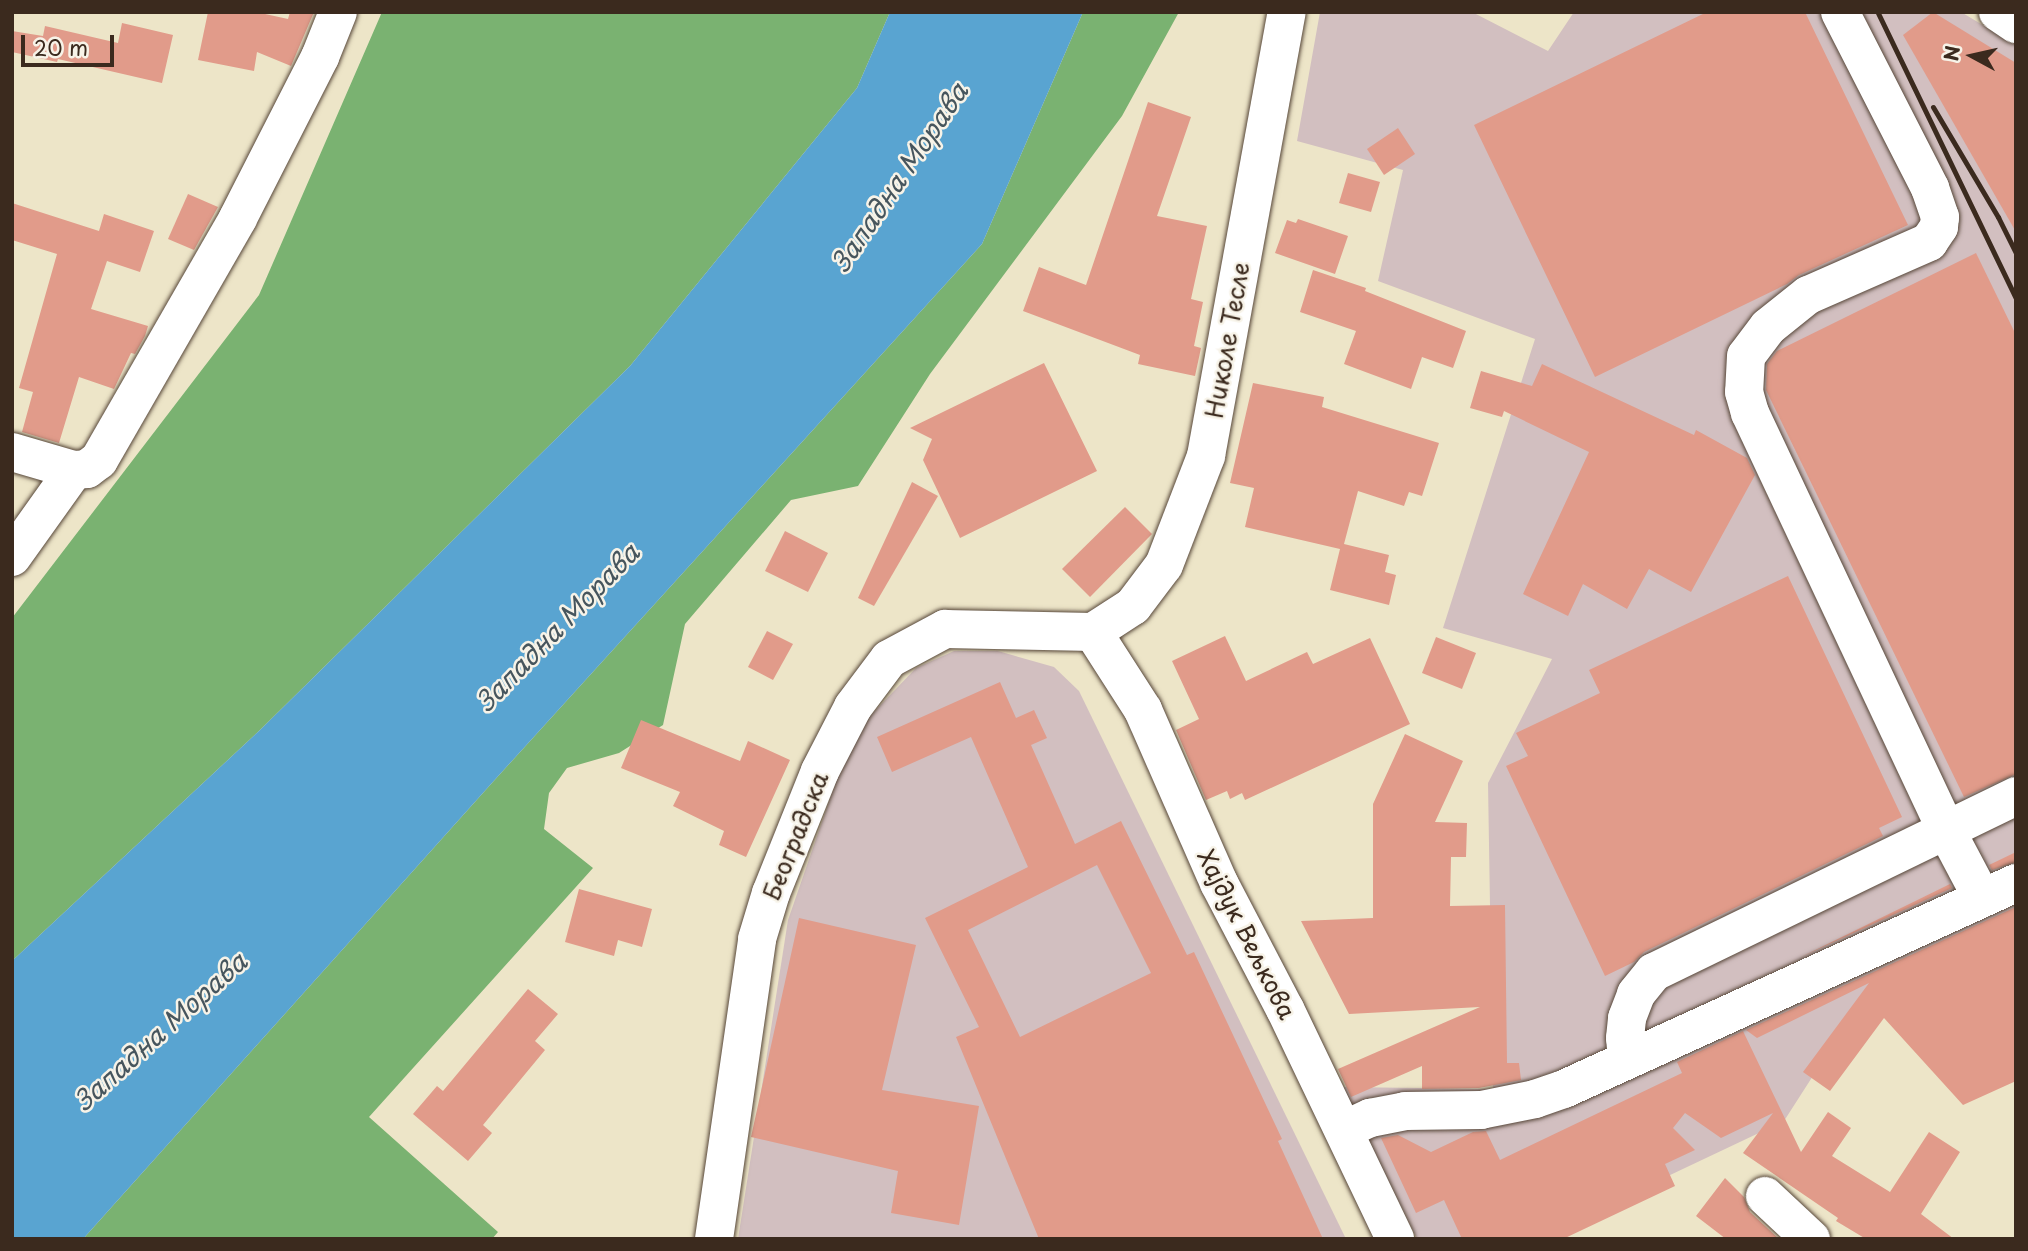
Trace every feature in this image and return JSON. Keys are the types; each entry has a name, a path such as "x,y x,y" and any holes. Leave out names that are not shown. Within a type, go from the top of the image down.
{"street":[{"path":"12,452 74,470 87,469 99,460 238,218 320,57 338,12"},
{"name":"Николе Тесле","path":"1093,632 1133,606 1164,565 1206,456 1287,12"},
{"path":"1840,12 1930,188 1940,217 1939,228 1929,242 1808,296 1768,327 1746,356 1744,392 1750,413 1946,830 1982,898"},
{"path":"1998,12 2016,23"},
{"path":"12,557 74,470"},
{"name":"Београдска","path":"714,1239 757,939 771,893 820,771 853,707 889,659 945,629 1093,632"},
{"name":"Хајдук Вељкова","path":"1093,632 1143,710 1219,883 1344,1130 1395,1239"},
{"path":"1627,1060 1627,1018 1636,994 1654,972 2016,796"},
{"path":"1344,1130 1370,1118 1405,1111 1481,1110 1535,1099 1627,1060 2016,883"},
{"path":"1765,1196 1811,1239"}],"shaded area":[{"path":"1320,12 1472,12 1548,51 1574,12 1961,12 2016,45 2016,986 1861,1001 1784,1121 1535,1239 1417,1239 1343,1087 1493,1089 1488,783 1552,659 1443,628 1535,339 1378,281 1403,170 1297,141"},
{"path":"954,651 998,651 1054,667 1079,691 1346,1239 738,1239 788,920 842,764 870,716 916,668"}],"green space":[{"path":"382,12 890,12 857,88 630,366 260,730 12,961 12,618 259,295"},
{"path":"1083,12 1179,12 1122,116 930,374 858,486 791,500 685,624 663,725 619,753 567,768 549,793 544,829 593,868 369,1117 498,1232 492,1239 83,1239 491,784 982,244"}],"water":[{"name":"Западна Морава","path":"890,12 1083,12 982,244 491,784 83,1239 12,1239 12,961 260,730 630,366 857,88"}],"building":[{"path":"208,12 256,12 288,19 290,12 314,12 291,66 257,52 254,71 198,60"},
{"path":"1707,12 1805,12 1908,225 1799,275 1787,284 1595,377 1474,125"},
{"path":"1933,12 2016,63 2016,232 1903,35"},
{"path":"122,23 173,35 162,83 58,59 57,62 12,52 12,31 43,36 45,26 118,43"},
{"path":"1148,102 1191,117 1157,216 1207,226 1191,299 1203,302 1194,346 1201,348 1195,376 1138,364 1140,355 1023,311 1039,267 1086,285"},
{"path":"1398,128 1415,154 1384,175 1367,149"},
{"path":"1348,173 1380,182 1371,212 1339,203"},
{"path":"188,194 218,207 194,250 168,239"},
{"path":"12,203 99,231 104,214 154,231 140,272 107,261 91,309 148,326 145,336 135,354 131,353 114,389 79,377 59,443 22,432 33,392 19,388 57,254 12,240"},
{"path":"1298,219 1348,236 1335,274 1275,253 1287,220 1296,223"},
{"path":"1976,253 2016,335 2016,774 1964,797 1766,390 1767,364 1777,351"},
{"path":"1313,270 1366,288 1365,291 1466,331 1453,368 1422,357 1411,389 1344,364 1356,331 1300,312"},
{"path":"1044,363 1097,471 960,538 923,460 932,439 910,428"},
{"path":"1542,364 1694,435 1696,430 1747,458 1755,475 1691,592 1649,569 1627,609 1583,584 1568,616 1523,594 1589,452 1504,411 1502,417 1470,408 1481,371 1532,386"},
{"path":"1253,383 1324,397 1322,407 1439,443 1422,496 1409,492 1404,506 1358,491 1344,544 1389,555 1385,572 1396,575 1389,605 1330,590 1340,549 1245,527 1254,488 1230,483"},
{"path":"912,482 938,496 874,606 858,598"},
{"path":"1125,507 1152,534 1090,597 1062,569"},
{"path":"785,531 828,553 808,592 765,571"},
{"path":"1788,576 1902,817 1879,828 1883,836 1644,952 1634,962 1605,976 1506,766 1528,756 1516,733 1600,693 1589,670"},
{"path":"767,631 793,644 773,680 748,667"},
{"path":"1225,636 1246,681 1307,652 1313,664 1370,638 1410,724 1245,800 1242,793 1230,799 1227,791 1206,800 1176,730 1199,719 1172,661"},
{"path":"1436,637 1476,653 1462,689 1422,673"},
{"path":"1000,682 1016,718 1034,710 1047,738 1031,745 1075,844 1121,821 1187,955 1194,952 1282,1139 1278,1141 1323,1239 1039,1239 956,1037 979,1027 925,918 1028,867 971,737 892,772 877,737","holes":["1097,865 1151,973 1020,1037 968,930"]},
{"path":"641,720 740,761 748,741 790,760 746,857 719,845 724,831 673,806 680,792 621,768"},
{"path":"1405,734 1463,761 1435,822 1467,823 1466,857 1451,857 1450,906 1505,905 1507,1063 1519,1063 1521,1080 1479,1088 1422,1089 1422,1066 1351,1097 1338,1069 1480,1007 1349,1014 1301,921 1373,918 1373,804"},
{"path":"2016,852 2016,862 1992,870 1989,865"},
{"path":"1950,884 1952,888 1799,958"},
{"path":"579,889 652,909 642,947 618,940 614,956 565,942"},
{"path":"2016,907 2016,1081 1963,1105 1884,1018 1830,1091 1803,1072 1869,983 1757,1038 1746,1030"},
{"path":"799,918 916,945 882,1090 979,1106 959,1225 891,1213 898,1171 751,1137"},
{"path":"528,989 558,1014 535,1041 545,1050 483,1125 492,1133 468,1161 413,1114 437,1086 443,1091"},
{"path":"1743,1031 1801,1152 1828,1112 1851,1128 1832,1156 1890,1192 1929,1132 1960,1152 1921,1214 1954,1239 1866,1239 1836,1221 1838,1218 1743,1153 1773,1113 1721,1138 1685,1113 1673,1128 1695,1150 1665,1164 1675,1186 1563,1239 1462,1239 1444,1200 1416,1213 1381,1138 1398,1135 1431,1152 1473,1132 1486,1131 1500,1160 1682,1073 1677,1062"},
{"path":"1725,1178 1744,1197 1750,1212 1779,1239 1726,1239 1696,1216"}],"railway":[{"path":"1878,13 2016,298"},
{"path":"1933,107 1998,217 2016,253"}]}
